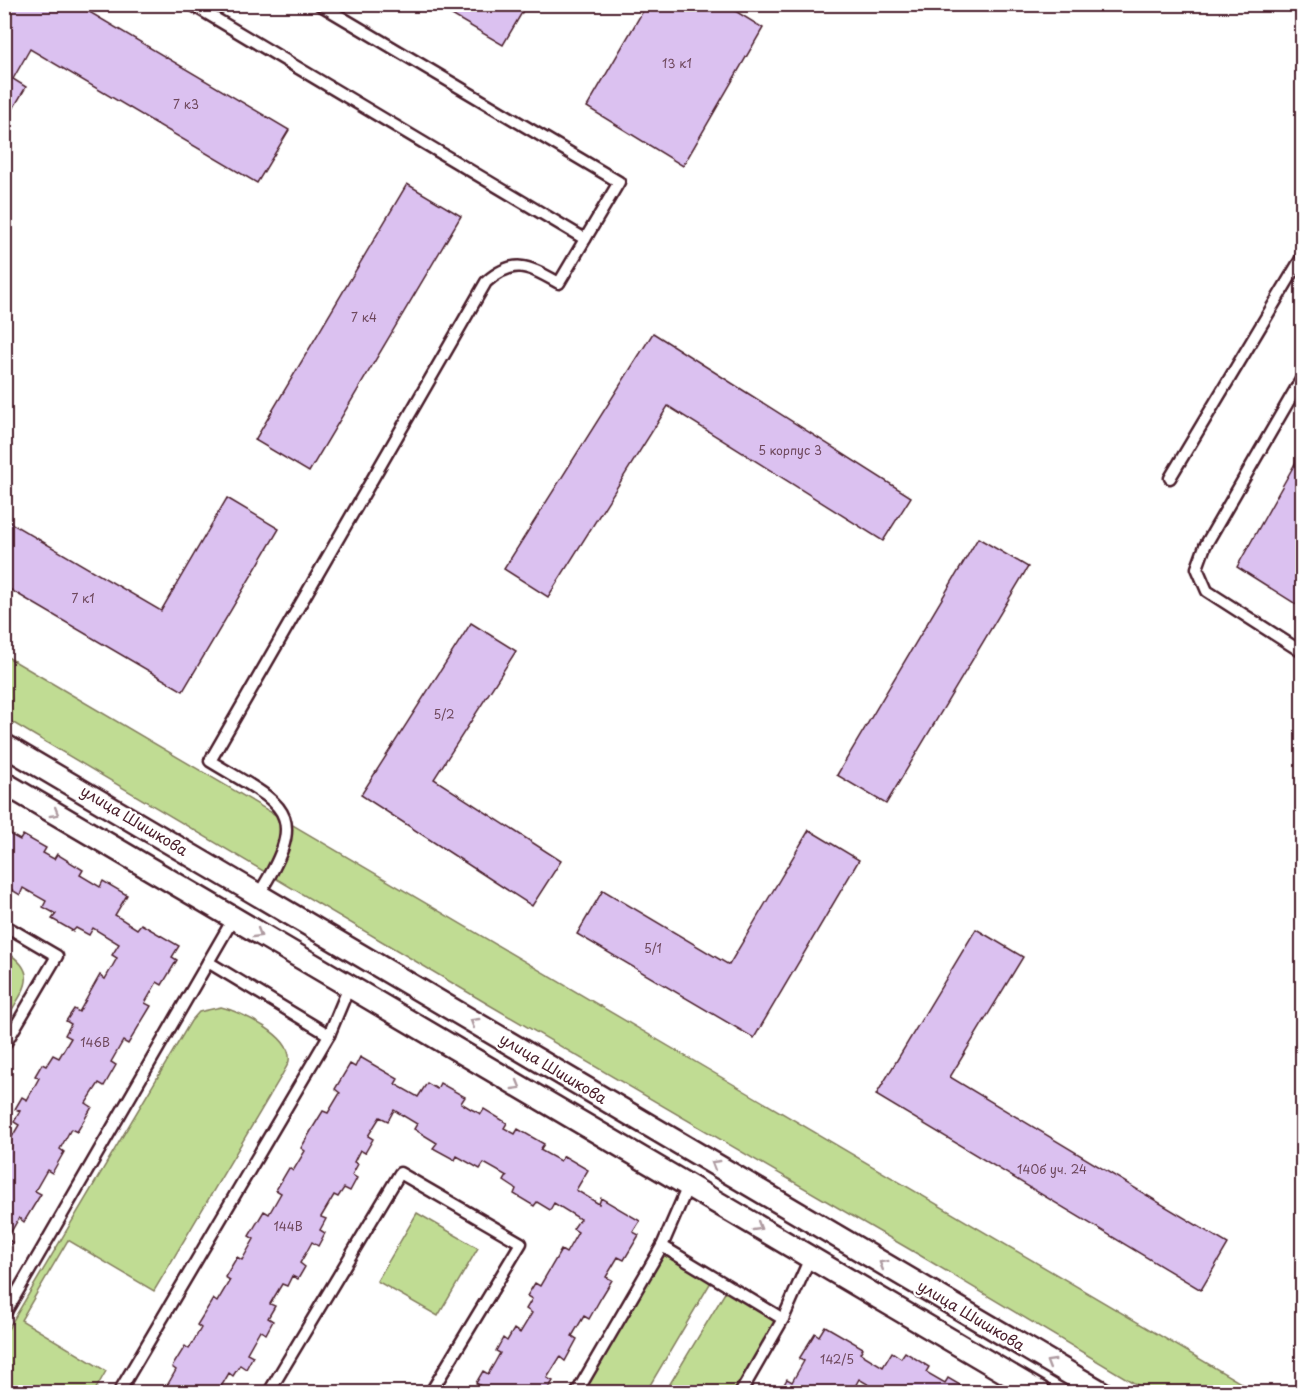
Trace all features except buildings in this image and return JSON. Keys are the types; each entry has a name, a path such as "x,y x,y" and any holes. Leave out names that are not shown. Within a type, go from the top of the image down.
{"street":[{"name":"улица Шишкова","path":"4,745 1101,1392"},
{"name":"улица Шишкова","path":"4,783 1039,1392"}],"lane":[{"path":"191,4 585,239"},
{"path":"258,895 277,866 285,841 287,826 284,812 273,800 210,761 486,282 501,269 519,266 559,283 619,182 319,4"},
{"path":"1170,478 1302,257"},
{"path":"1302,378 1205,546 1197,568 1207,591 1302,652"},
{"path":"4,1315 233,919"},
{"path":"4,925 57,956 4,1046"},
{"path":"208,962 330,1035"},
{"path":"119,1392 330,1035 349,987"},
{"path":"269,1392 400,1173 521,1243 431,1392"},
{"path":"577,1392 662,1246 688,1186"},
{"path":"662,1246 783,1319"},
{"path":"741,1392 783,1319 810,1258"}],"green space":[{"path":"4,655 1256,1392 1149,1392 921,1256 486,1003 5,718"},
{"path":"5,951 17,959 23,967 26,983 5,1021"},
{"path":"221,1007 241,1014 275,1034 288,1052 289,1061 282,1075 154,1291 68,1240 21,1320 106,1371 94,1392 5,1392 5,1334 191,1021 199,1012"},
{"path":"417,1213 478,1248 438,1316 377,1281"},
{"path":"662,1246 714,1277 646,1392 577,1392"},
{"path":"729,1286 783,1319 741,1392 665,1392"}]}
